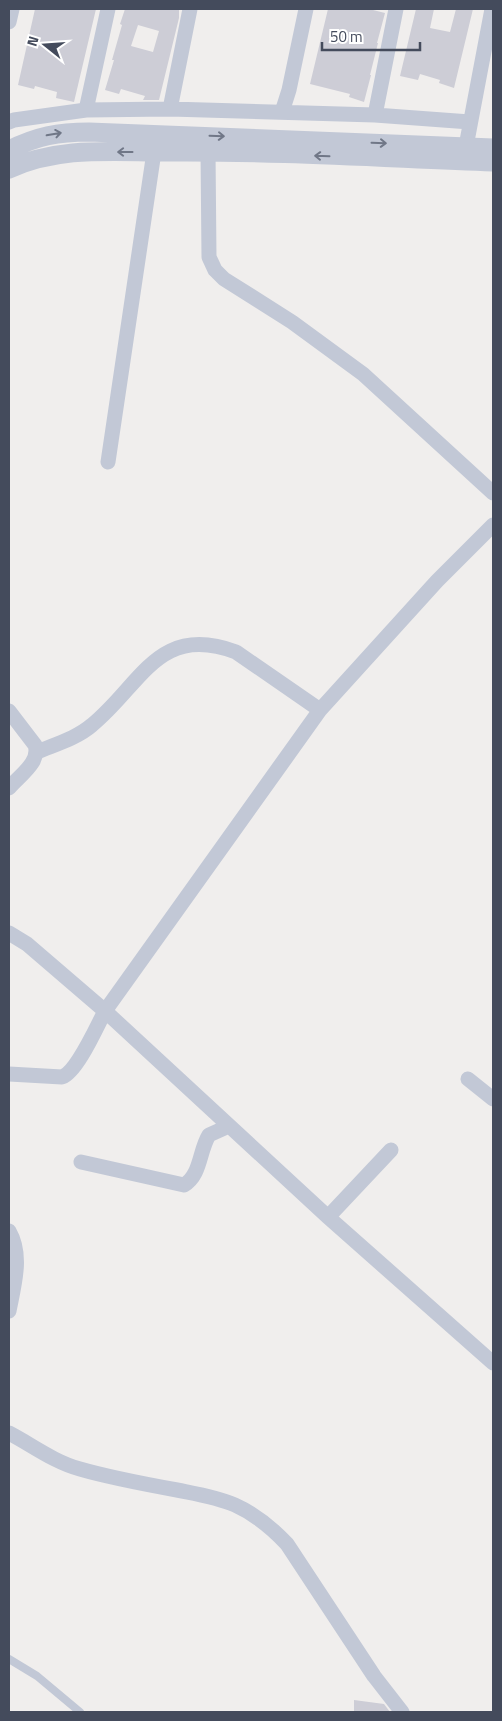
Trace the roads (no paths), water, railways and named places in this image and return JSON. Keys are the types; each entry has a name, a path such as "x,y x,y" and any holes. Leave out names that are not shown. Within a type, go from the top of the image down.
{"street":[{"path":"9,22 12,9"},
{"path":"86,110 108,9"},
{"path":"170,109 190,9"},
{"path":"282,112 289,90 306,9"},
{"path":"375,115 396,9"},
{"path":"464,154 470,122 486,78 492,9"},
{"path":"9,122 86,110 170,109 375,115 470,122"},
{"path":"9,150 41,136 72,132 464,154 493,162"},
{"path":"9,169 48,155 72,152 208,151 464,154 493,148"},
{"path":"208,151 209,257 215,270 224,279 292,322 363,374 493,493"},
{"path":"108,462 154,152"},
{"path":"9,1074 66,1076 76,1064 105,1011 320,710 437,581 493,526"},
{"path":"37,752 81,734 102,716 138,676 158,659 170,651 188,645 206,644 236,652 320,710"},
{"path":"9,711 35,745 37,752 36,759 9,788"},
{"path":"9,933 27,944 105,1011 328,1217 493,1363"},
{"path":"468,1079 493,1100"},
{"path":"81,1162 184,1185 190,1182 195,1174 209,1135 229,1126"},
{"path":"328,1217 391,1150"},
{"path":"9,1231 16,1252 16,1274 9,1311"},
{"path":"9,1433 50,1456 78,1468 115,1478 216,1498 237,1506 258,1518 287,1544 374,1676 402,1712"}],"lane":[{"path":"9,1659 37,1676 80,1712"}]}
